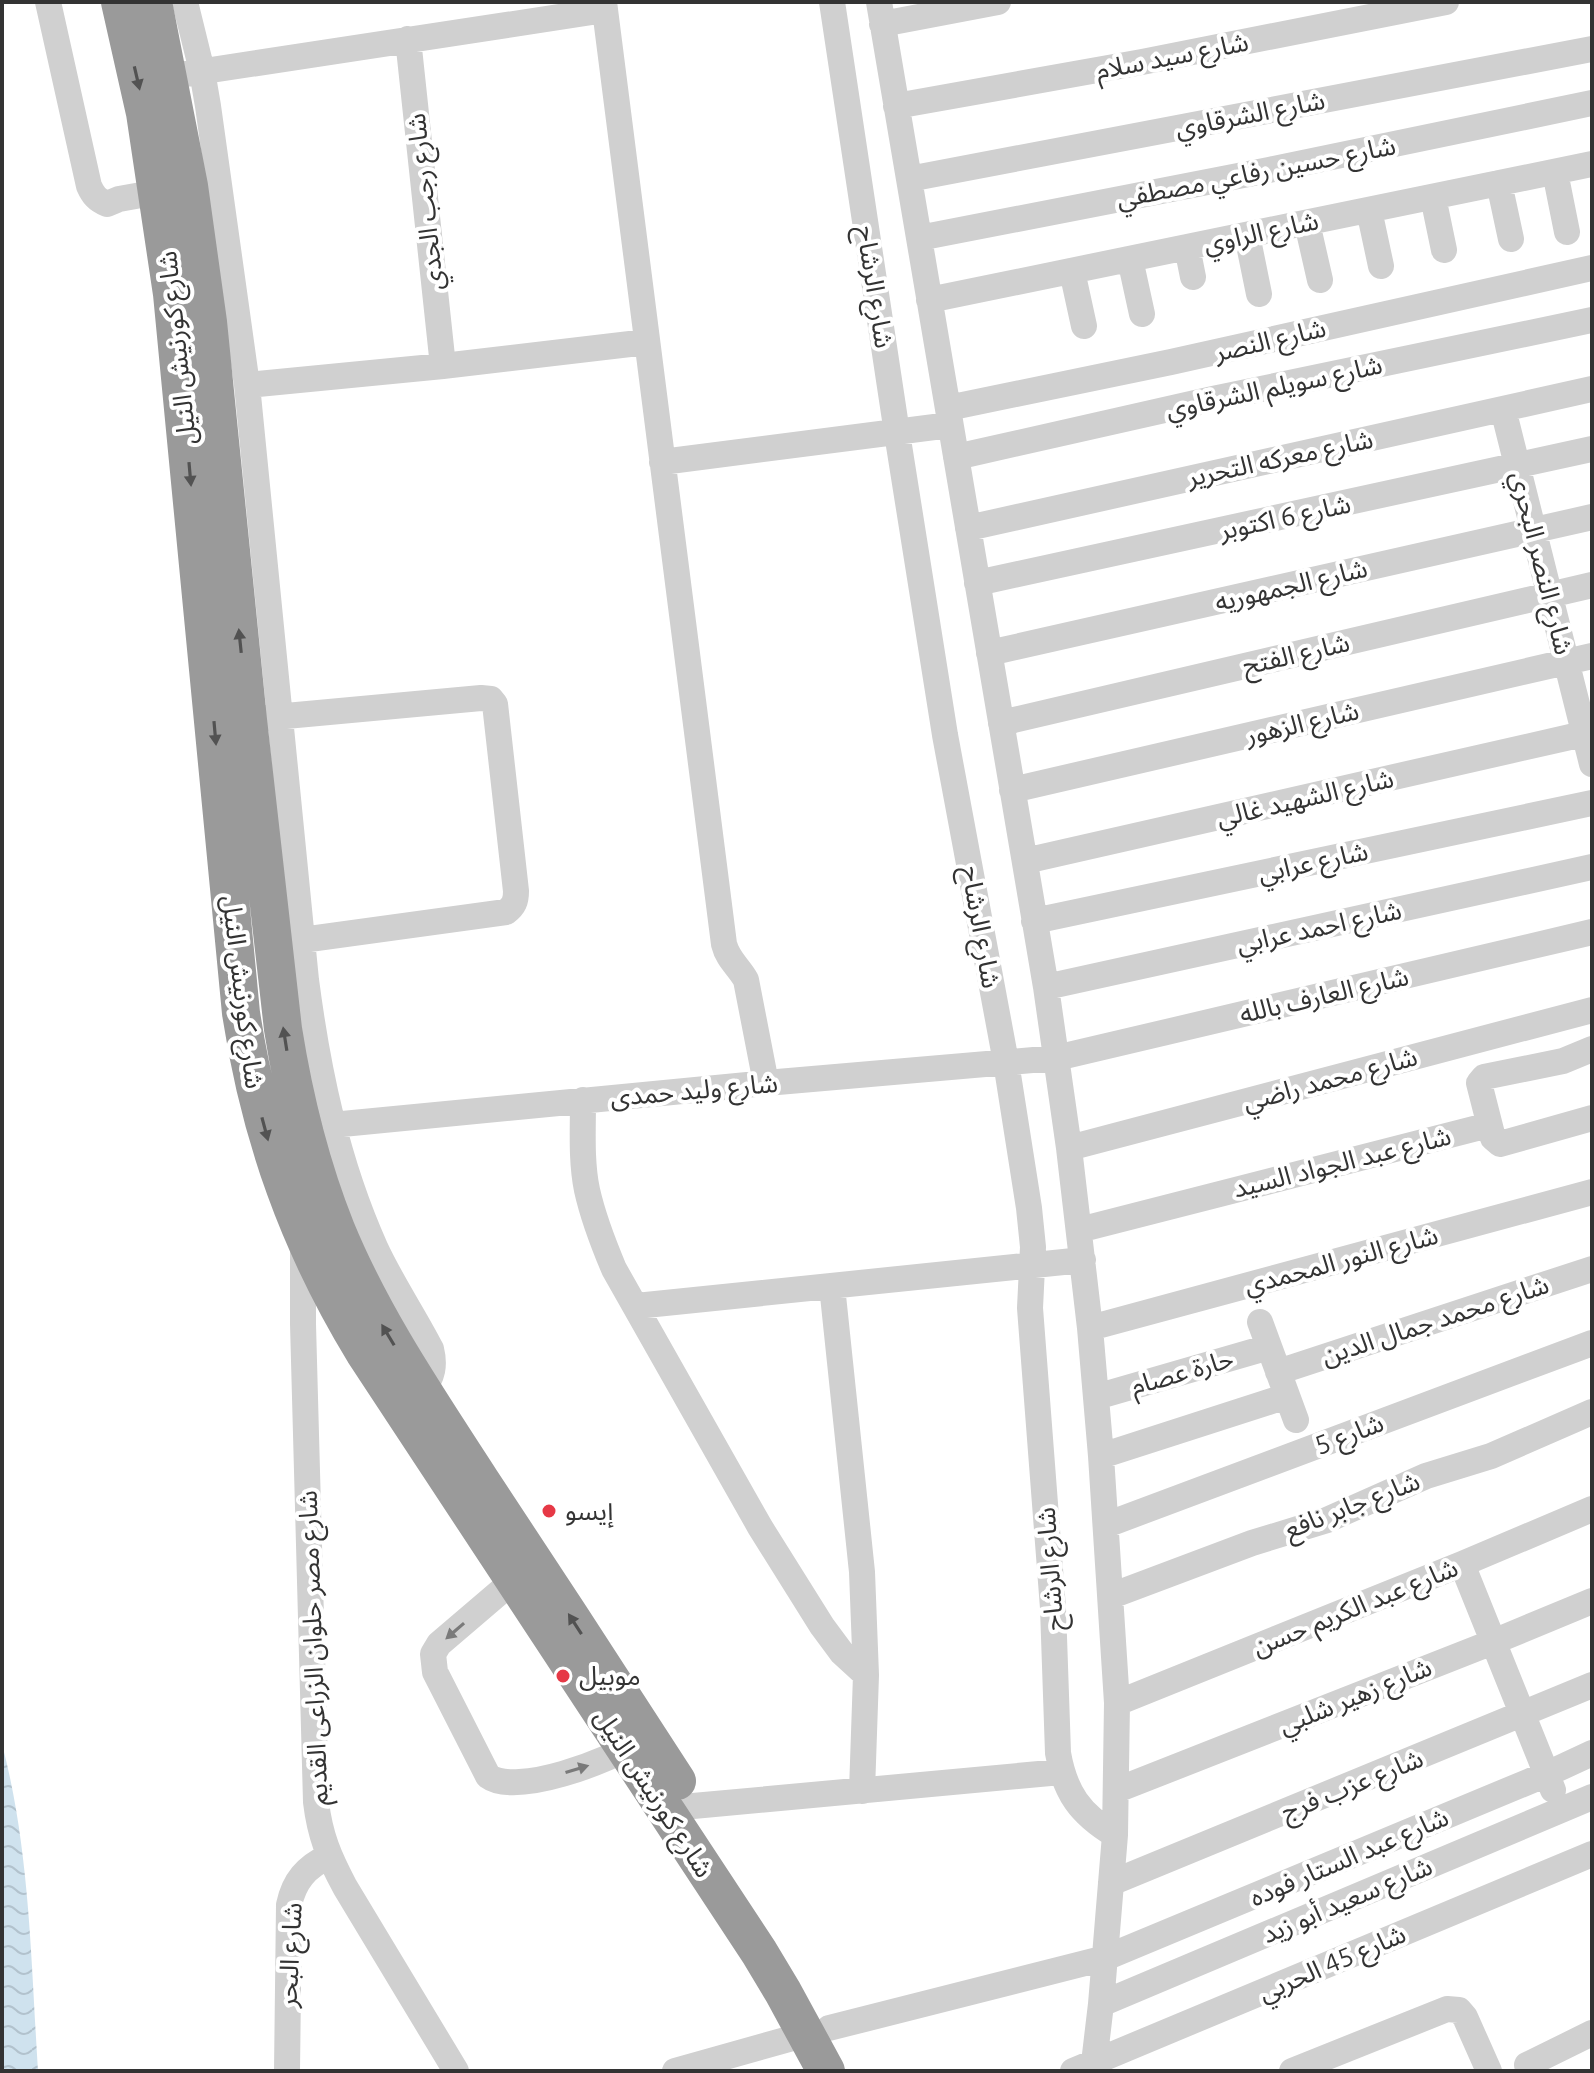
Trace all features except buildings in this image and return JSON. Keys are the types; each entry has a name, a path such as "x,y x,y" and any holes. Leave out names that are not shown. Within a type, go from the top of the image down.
{"highway":[{"name":"شارع كورنيش النيل","path":"120,2 145,113 174,189 208,322 264,718 283,1029 302,1128 317,1178 357,1277 382,1324 637,1743 759,1952 852,2071"},
{"name":"شارع كورنيش النيل","path":"153,2 186,74 174,189 172,294 241,1013 258,1105 286,1194 332,1296 364,1352 514,1580 637,1743 693,1806 797,1969 818,2031 826,2071"}],"street":[{"path":"48,2 89,186 94,195 107,204 174,189"},
{"path":"185,2 186,74 247,385 264,718 302,940 313,1034 344,1169 375,1247 431,1349 432,1375 422,1390"},
{"name":"شارع الرشاح","path":"832,2 945,735 1006,1062 1029,1208 1032,1265 1030,1308 1053,1608 1058,1753 1069,1792 1097,1824 1115,1835"},
{"path":"880,13 998,2"},
{"name":"شارع سيد سلام","path":"896,106 1142,62 1446,2"},
{"path":"186,74 604,6 724,944 727,955 746,980 766,1083"},
{"name":"شارع الرشاح","path":"880,13 1046,987 1090,1328 1111,1596 1117,1703 1117,1790 1101,2004 1083,2067"},
{"name":"شارع رجب الجدي","path":"408,39 443,366"},
{"name":"شارع الشرقاوي","path":"909,179 1592,49"},
{"name":"شارع حسين رفاعي مصطفي","path":"919,238 1592,103"},
{"name":"شارع الراوي","path":"929,300 1592,164"},
{"path":"1555,172 1567,232"},
{"path":"1499,183 1511,239"},
{"path":"1433,197 1444,250"},
{"path":"1369,210 1381,266"},
{"path":"1307,223 1320,280"},
{"path":"1247,235 1259,294"},
{"path":"1187,247 1193,277"},
{"path":"1130,259 1142,314"},
{"name":"شارع النصر","path":"662,462 897,433 949,417 1171,362 1592,268"},
{"path":"1072,271 1084,326"},
{"name":"شارع سويلم الشرقاوي","path":"956,457 1213,399 1592,320"},
{"path":"247,385 647,342"},
{"name":"شارع معركه التحرير","path":"968,528 1592,389"},
{"name":"شارع النصر البحري","path":"1503,409 1550,595 1580,659 1592,764"},
{"name":"شارع 6 اكتوبر","path":"977,583 1592,449"},
{"name":"شارع الجمهوريه","path":"989,653 1592,517"},
{"name":"شارع الفتح","path":"1001,723 1592,585"},
{"name":"شارع الزهور","path":"1012,790 1580,659"},
{"path":"264,718 481,698 491,699 495,704 516,891 513,907 506,912 302,940"},
{"name":"شارع الشهيد غالي","path":"1025,861 1588,733"},
{"name":"شارع عرابي","path":"1034,921 1592,803"},
{"name":"شارع احمد عرابي","path":"1046,987 1592,867"},
{"name":"شارع العارف بالله","path":"1056,1058 1592,932"},
{"name":"شارع محمد راضي","path":"1069,1148 1592,1010"},
{"path":"1592,1049 1563,1061 1482,1079 1479,1086 1494,1141 1503,1144 1592,1118"},
{"name":"شارع وليد حمدى","path":"332,1125 1056,1058"},
{"path":"583,1100 582,1144 587,1187 597,1229 614,1269 760,1527 822,1626 842,1653 866,1675"},
{"name":"شارع عبد الجواد السيد","path":"1079,1230 1489,1125"},
{"name":"شارع النور المحمدي","path":"1090,1328 1592,1192"},
{"name":"شارع مصر حلوان الزراعى القديم","path":"303,1237 316,1802 320,1830 329,1856 456,2071"},
{"path":"636,1306 1083,1260"},
{"name":"شارع محمد جمال الدين","path":"1101,1456 1287,1396 1592,1269"},
{"path":"832,1286 862,1572 866,1675 862,1791"},
{"name":"حارة عصام","path":"1096,1397 1264,1335 1287,1396"},
{"name":"شارع 5","path":"1106,1525 1592,1343"},
{"name":"شارع جابر نافع","path":"1111,1596 1252,1543 1327,1520 1426,1476 1491,1456 1592,1412"},
{"name":"شارع عبد الكريم حسن","path":"1117,1703 1592,1509"},
{"path":"1462,1564 1561,1810"},
{"path":"514,1580 439,1644 433,1654 435,1672 488,1776 500,1782 542,1779 582,1769 637,1743"},
{"name":"شارع زهير شلبي","path":"1117,1790 1592,1601"},
{"name":"شارع عزب فرج","path":"1111,1883 1592,1685"},
{"name":"شارع عبد الستار فوده","path":"675,2071 1105,1958 1592,1753"},
{"path":"693,1806 1061,1772"},
{"name":"شارع سعيد أبو زيد","path":"1101,2004 1592,1797"},
{"name":"شارع 45 الحربي","path":"1083,2067 1592,1854"},
{"name":"شارع البحر","path":"287,2071 289,1905 292,1892 306,1870 329,1856"},
{"path":"1292,2071 1447,2009 1459,2010 1465,2017 1489,2071"},
{"path":"1523,2069 1592,2033"}],"water":[{"path":"2,1744 24,1865 38,2071 2,2071"}],"place":[{"name":"إيسو","path":"549,1511"},
{"name":"موبيل","path":"563,1676"}]}
